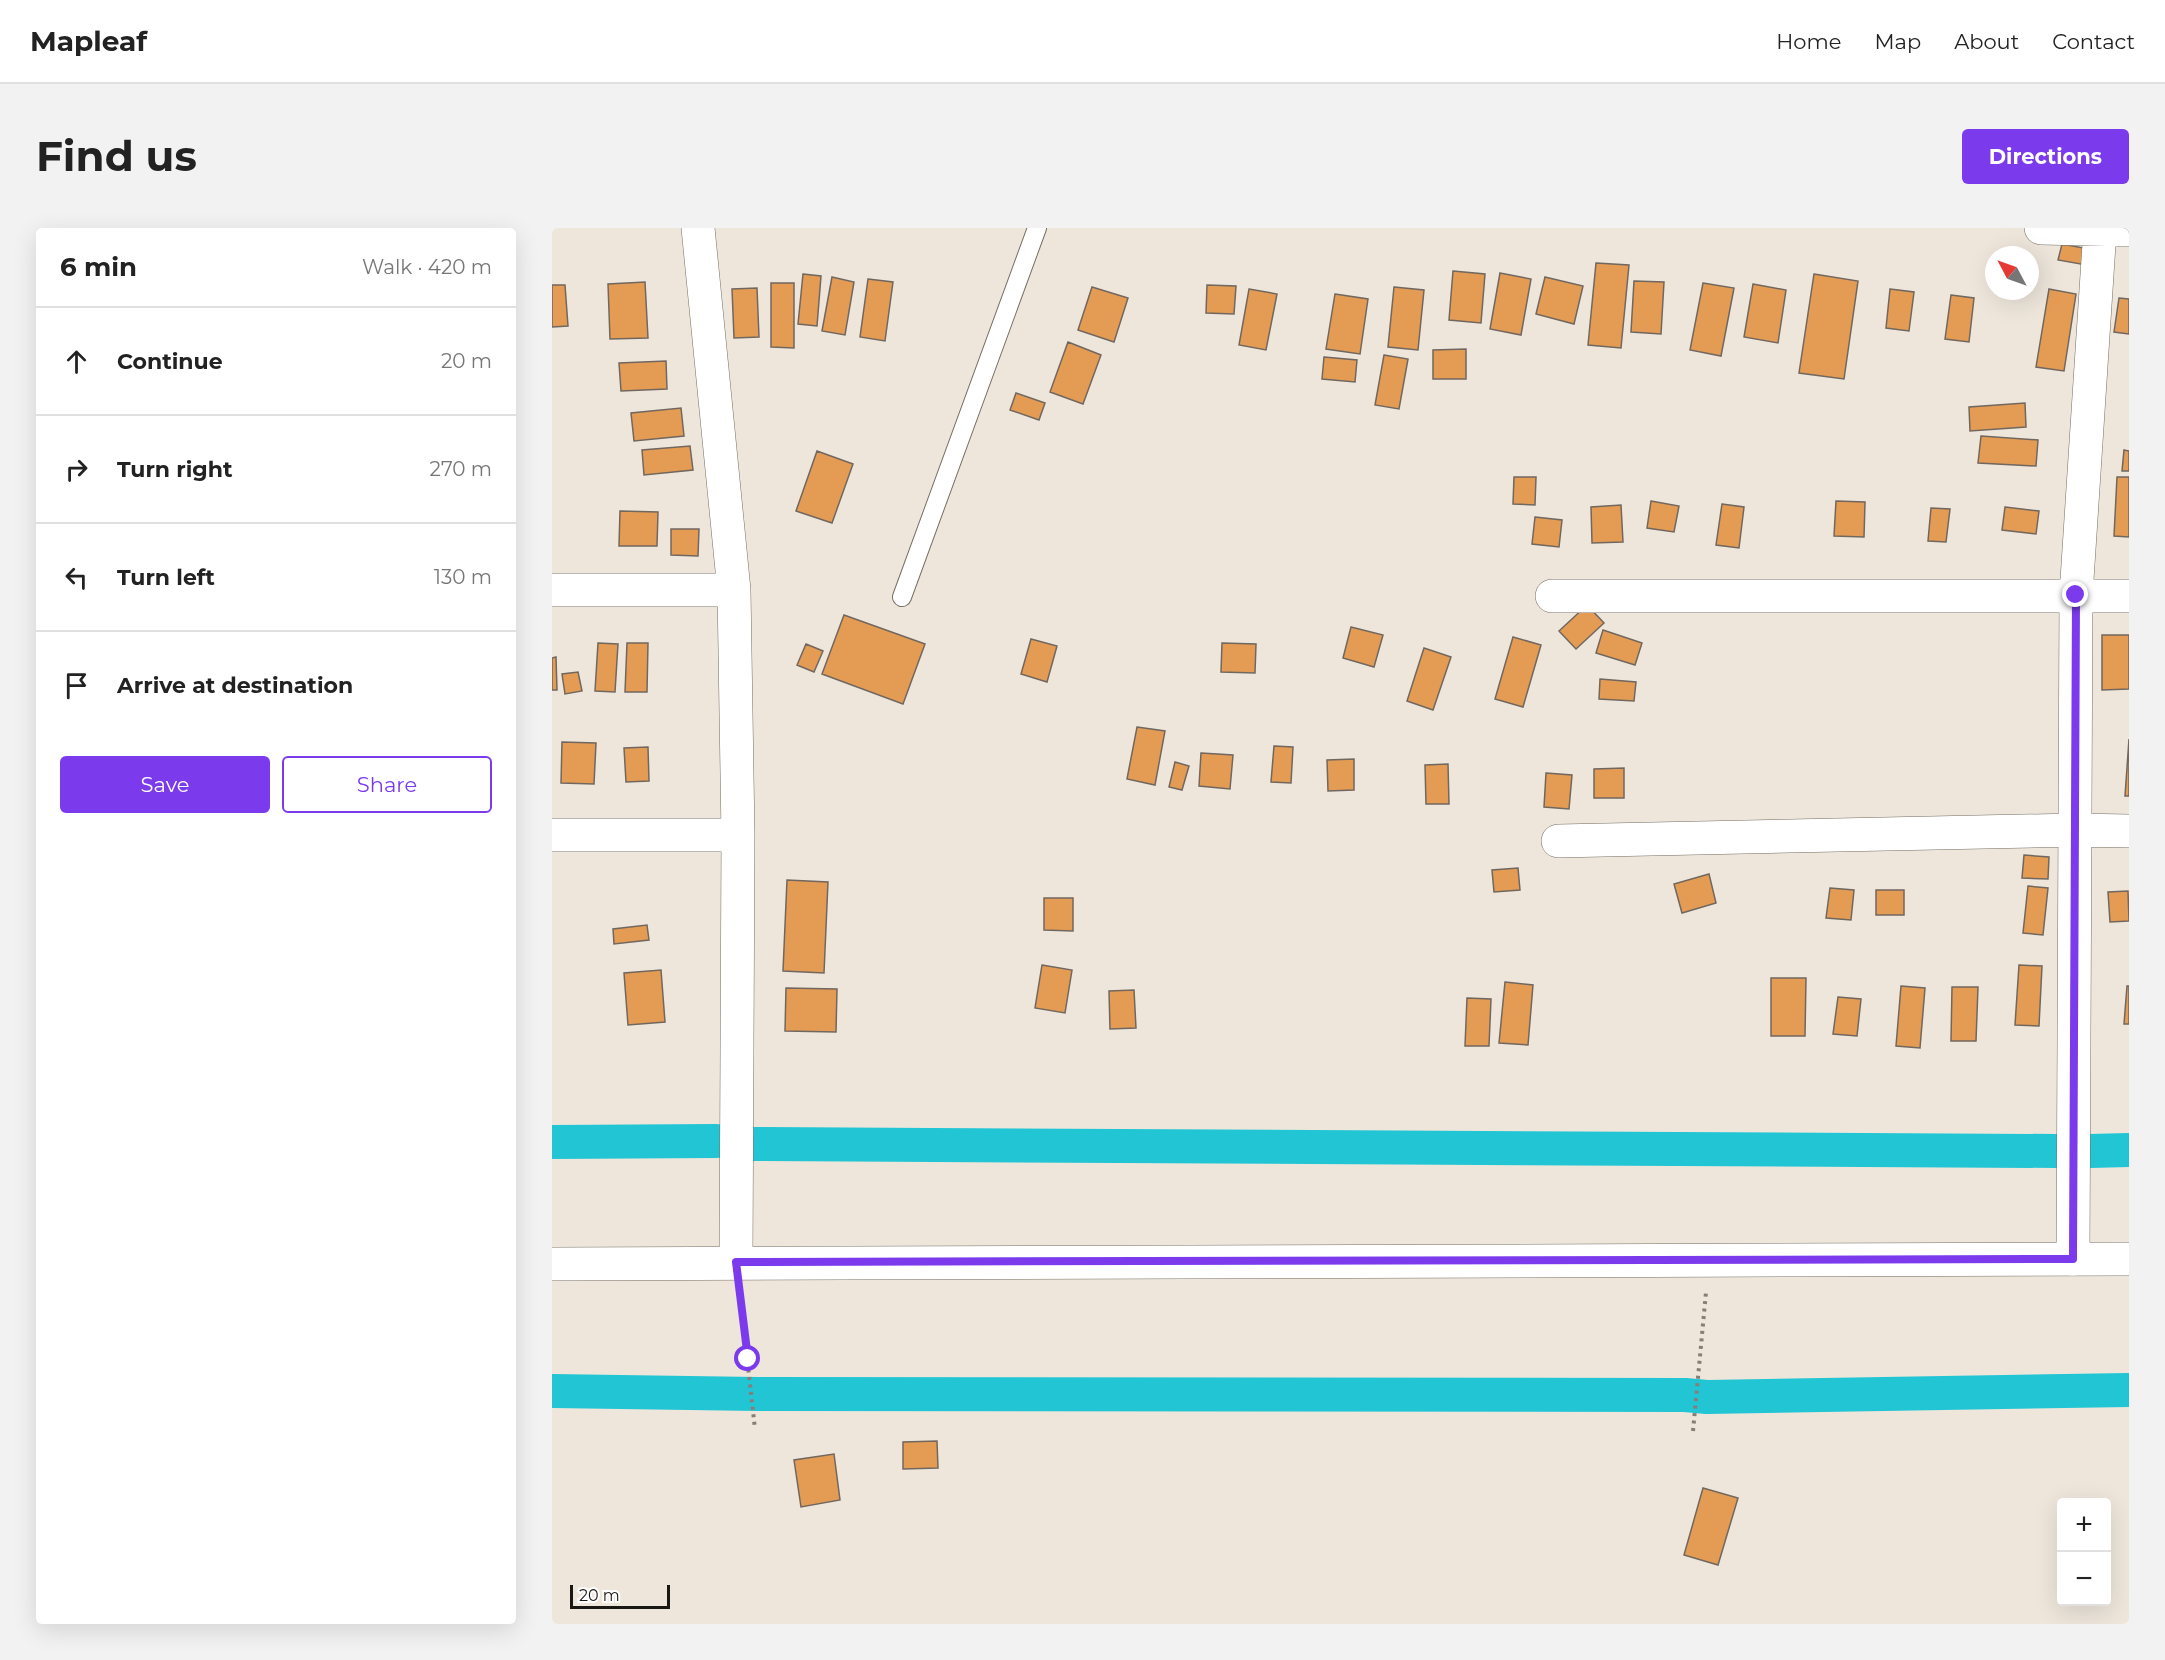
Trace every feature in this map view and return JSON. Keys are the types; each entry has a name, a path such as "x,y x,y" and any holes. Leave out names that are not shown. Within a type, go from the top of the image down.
{"street":[{"path":"698,228 734,590 738,835 736,1262"},
{"path":"2041,228 2114,230 2076,595 2073,1259"},
{"path":"552,590 734,590"},
{"path":"1552,596 2129,596"},
{"path":"1558,841 2075,830 2129,831"},
{"path":"552,835 738,835"},
{"path":"552,1264 2129,1259"}],"lane":[{"path":"902,597 1037,228"}],"path":[{"path":"1693,1431 1709,1260"},
{"path":"736,1262 755,1429"}],"building":[{"path":"2062,244 2089,249 2086,265 2058,260"},
{"path":"1596,263 1629,265 1621,348 1588,345"},
{"path":"1453,271 1485,274 1481,323 1449,320"},
{"path":"1500,273 1531,279 1521,335 1490,329"},
{"path":"803,274 821,276 817,326 798,324"},
{"path":"1814,274 1858,281 1844,379 1799,373"},
{"path":"832,277 854,282 845,335 822,331"},
{"path":"1545,277 1583,286 1574,324 1536,314"},
{"path":"868,279 893,282 885,341 860,337"},
{"path":"1634,281 1664,282 1661,334 1631,332"},
{"path":"645,282 648,338 610,339 608,284"},
{"path":"771,283 794,283 794,348 771,347"},
{"path":"1703,283 1734,288 1721,356 1690,350"},
{"path":"1753,284 1786,290 1778,343 1744,337"},
{"path":"552,285 565,285 568,326 552,327"},
{"path":"1207,285 1236,286 1234,314 1206,313"},
{"path":"1092,287 1128,298 1114,342 1078,330"},
{"path":"1394,287 1424,290 1418,350 1388,347"},
{"path":"757,288 759,337 734,338 732,289"},
{"path":"1249,289 1277,294 1266,350 1239,345"},
{"path":"1890,289 1914,292 1909,331 1886,328"},
{"path":"2049,289 2076,294 2064,371 2036,367"},
{"path":"1335,294 1368,299 1360,354 1326,349"},
{"path":"1951,295 1974,298 1969,342 1945,339"},
{"path":"2119,298 2129,299 2129,334 2114,332"},
{"path":"1068,342 1101,355 1083,404 1050,392"},
{"path":"1466,349 1466,379 1433,379 1433,350"},
{"path":"1384,355 1408,359 1399,409 1375,405"},
{"path":"1324,357 1357,360 1355,382 1322,379"},
{"path":"666,361 667,389 621,391 619,363"},
{"path":"1016,393 1045,403 1039,420 1010,410"},
{"path":"2025,403 2026,427 1970,431 1969,407"},
{"path":"681,408 684,436 634,441 631,413"},
{"path":"1981,436 2038,440 2036,466 1978,463"},
{"path":"690,446 693,470 644,475 642,450"},
{"path":"2124,450 2129,451 2129,471 2122,471"},
{"path":"817,451 853,464 832,523 796,511"},
{"path":"1514,477 1536,477 1535,505 1513,504"},
{"path":"2117,477 2129,477 2129,537 2114,536"},
{"path":"1651,501 1679,506 1674,532 1647,528"},
{"path":"1836,501 1865,502 1864,537 1834,536"},
{"path":"1722,504 1744,507 1739,548 1716,545"},
{"path":"1621,505 1623,542 1592,543 1591,507"},
{"path":"2005,507 2039,511 2036,534 2002,530"},
{"path":"1931,508 1950,509 1946,542 1928,541"},
{"path":"620,511 658,512 657,546 619,546"},
{"path":"1535,517 1562,520 1559,547 1532,544"},
{"path":"671,529 699,529 698,556 671,555"},
{"path":"1587,605 1604,623 1576,649 1559,631"},
{"path":"844,615 925,644 903,704 822,674"},
{"path":"1351,627 1383,635 1374,667 1343,658"},
{"path":"1603,630 1642,643 1635,665 1596,653"},
{"path":"2102,635 2129,635 2129,689 2102,690"},
{"path":"1513,637 1541,645 1523,707 1495,699"},
{"path":"1031,639 1057,646 1047,682 1021,674"},
{"path":"598,643 618,644 615,692 595,691"},
{"path":"627,643 648,643 647,692 625,692"},
{"path":"1222,643 1256,644 1255,673 1221,672"},
{"path":"806,644 823,651 814,672 797,665"},
{"path":"1424,648 1451,657 1433,710 1407,701"},
{"path":"556,657 557,690 552,690 552,658"},
{"path":"578,672 582,691 565,694 562,674"},
{"path":"1600,679 1636,682 1634,701 1599,699"},
{"path":"1137,727 1165,731 1155,785 1127,779"},
{"path":"2129,739 2129,796 2125,796"},
{"path":"562,742 596,743 594,784 561,783"},
{"path":"1274,746 1293,747 1291,783 1271,782"},
{"path":"648,747 649,781 626,782 624,748"},
{"path":"1201,753 1233,755 1230,789 1199,786"},
{"path":"1354,759 1354,790 1328,791 1327,760"},
{"path":"1175,762 1189,766 1182,790 1169,787"},
{"path":"1448,764 1449,804 1426,804 1425,765"},
{"path":"1624,768 1624,798 1594,798 1594,769"},
{"path":"1546,773 1572,775 1569,809 1544,807"},
{"path":"2024,855 2049,857 2048,879 2022,878"},
{"path":"1518,868 1520,890 1494,892 1492,870"},
{"path":"1709,874 1716,903 1682,913 1674,884"},
{"path":"787,880 828,882 824,973 783,971"},
{"path":"2028,886 2048,888 2043,935 2023,933"},
{"path":"1830,888 1854,890 1851,920 1826,918"},
{"path":"1876,890 1904,890 1904,915 1876,915"},
{"path":"2128,891 2129,921 2110,922 2108,892"},
{"path":"1044,898 1073,898 1073,931 1044,930"},
{"path":"647,925 649,940 614,944 613,929"},
{"path":"1042,965 1072,970 1065,1013 1035,1008"},
{"path":"2019,965 2042,966 2039,1026 2015,1025"},
{"path":"661,970 665,1022 628,1025 624,973"},
{"path":"1771,978 1806,978 1805,1036 1771,1036"},
{"path":"1505,982 1533,985 1528,1045 1499,1043"},
{"path":"1901,986 1925,988 1920,1048 1896,1046"},
{"path":"2127,986 2129,986 2129,1024 2124,1024"},
{"path":"1952,987 1978,987 1976,1041 1951,1041"},
{"path":"786,988 837,989 836,1032 785,1031"},
{"path":"1134,990 1136,1028 1110,1029 1109,991"},
{"path":"1838,997 1861,999 1857,1036 1833,1034"},
{"path":"1467,998 1491,999 1489,1046 1465,1046"},
{"path":"937,1441 938,1468 903,1469 903,1442"},
{"path":"834,1454 840,1500 801,1507 794,1460"},
{"path":"1703,1488 1738,1498 1718,1565 1684,1555"}],"waterway":[{"path":"552,1142 716,1141"},
{"path":"753,1144 2056,1151"},
{"path":"2090,1151 2129,1150"},
{"path":"552,1391 757,1394 1685,1395 1707,1397 2129,1390"}],"route":[{"path":"748,1359 736,1262 2073,1259 2076,595"}]}
